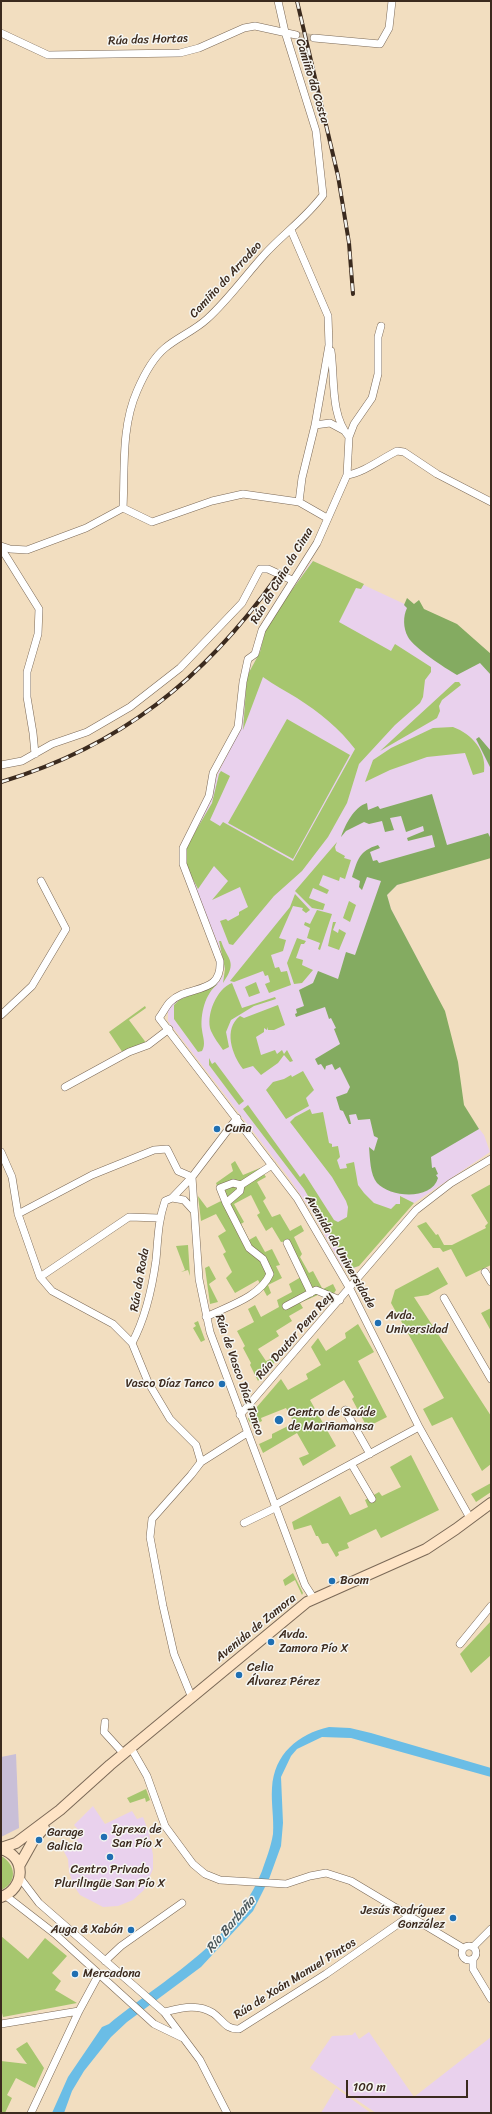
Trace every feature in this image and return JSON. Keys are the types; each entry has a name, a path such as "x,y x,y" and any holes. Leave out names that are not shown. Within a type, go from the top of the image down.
{"street":[{"name":"Camiño da Costa","path":"278,1 285,32 316,131 321,169"},
{"path":"314,38 380,44 389,28 392,1"},
{"name":"Rúa das Hortas","path":"1,33 48,55 180,53 199,48 244,28 255,26 296,34"},
{"name":"Camiño do Arrodeo","path":"123,508 124,458 129,416 136,391 150,367 165,348 194,330 215,311 265,254 311,211 323,195 321,169"},
{"path":"291,230 328,316 329,345 334,390 343,430"},
{"path":"315,425 330,423 343,430 349,437 354,424 372,398 378,374 378,337 381,326"},
{"path":"299,502 302,478 315,425 329,345"},
{"name":"Rúa da Cuña da Cima","path":"160,1018 170,1002 213,984 221,973 220,961 183,864 183,848 209,796 213,773 238,727 240,705 248,659 255,654 262,630 292,580 317,543 346,475 349,437"},
{"path":"346,475 358,473 375,461 397,450 404,452 437,474 491,502"},
{"path":"1,547 27,550 86,528 123,508 152,522 212,501 243,494 299,502 327,518"},
{"path":"1,547 39,609 38,634 27,672 26,697 33,733 35,754"},
{"path":"1,765 22,761 52,744 87,732 130,707 180,668 242,603 260,569 268,569 292,580"},
{"path":"1,1015 32,986 66,929 41,882"},
{"name":"Avenida da Universidade","path":"160,1018 297,1198 350,1288 419,1427 470,1518"},
{"path":"66,1087 129,1052 148,1045 169,1029"},
{"path":"18,1214 92,1175 154,1150 167,1149 178,1171 192,1176 237,1118"},
{"path":"1,1152 12,1177 18,1214 40,1278 52,1291 113,1324 132,1343 148,1382 170,1419 196,1445 201,1462"},
{"name":"Rúa Doutor Pena Rey","path":"240,1415 416,1210 451,1183 491,1159"},
{"path":"206,1318 258,1291 266,1282 270,1274 263,1259 249,1248 220,1188 233,1183 241,1185 272,1165"},
{"name":"Rúa da Roda","path":"132,1343 142,1325 150,1292 156,1260 159,1218 165,1201 172,1198 192,1176"},
{"name":"Rúa de Vasco Díaz Tanco","path":"192,1176 199,1279 210,1332 305,1585 314,1599"},
{"path":"226,1203 240,1191 241,1185"},
{"path":"172,1198 184,1200 194,1211"},
{"path":"40,1278 129,1217 159,1218"},
{"path":"287,1243 311,1292"},
{"path":"485,1272 491,1282"},
{"path":"286,1306 316,1290 340,1300"},
{"path":"444,1298 491,1379"},
{"path":"345,1410 370,1454"},
{"path":"244,1523 419,1427"},
{"path":"192,1698 174,1654 150,1537 152,1518 191,1476 201,1462 247,1433"},
{"path":"352,1465 372,1499"},
{"name":"Avenida de Zamora","path":"1,1849 16,1843 60,1810 127,1751 314,1599 426,1549 491,1503"},
{"path":"460,1644 491,1606"},
{"path":"105,1722 104,1732 127,1751 147,1776 165,1826 194,1864 212,1877 242,1882 286,1884 310,1876 326,1873 352,1881 464,1948 468,1946 473,1947"},
{"name":"Avenida de Zamora","path":"19,1866 33,1841 60,1810"},
{"path":"1,1849 13,1855 19,1866 20,1878 39,1903 164,2012 200,2060 227,2113"},
{"path":"20,1878 14,1888 3,1897 28,1912 154,2024 185,2039"},
{"path":"106,1961 121,1946 182,1903"},
{"name":"Rúa de Xoán Manuel Pintos","path":"164,2012 184,2007 204,2008 214,2014 228,2027 239,2029 319,1978 411,1915"},
{"path":"473,1947 491,1929"},
{"path":"473,1947 477,1954 473,1960 473,1969 491,1999"},
{"path":"464,1948 463,1957 468,1960 473,1960"},
{"path":"32,2113 79,2010 99,1974"},
{"path":"1,2024 79,2010"}],"shaded area":[{"path":"312,561 454,627 491,657 491,854 397,885 387,895 391,909 434,991 443,1012 460,1104 484,1135 490,1152 411,1205 357,1267 349,1271 342,1266 310,1209 289,1178 168,1021 168,1010 173,1002 219,982 225,972 223,956 184,862 188,844 215,779 239,731 246,677 260,652 267,624"},
{"path":"16,1754 19,1828 1,1837 1,1757"},
{"name":"Centro Privado Plurilingüe San Pío X","path":"93,1806 105,1824 132,1811 137,1819 143,1817 149,1833 153,1855 153,1869 144,1890 133,1900 118,1906 103,1907 80,1895 74,1886 69,1872 68,1859 63,1850 83,1835 74,1825"},
{"path":"355,2032 359,2039 369,2032 414,2097 491,2037 491,2113 376,2113 310,2068 332,2036 352,2035"},
{"path":"336,2088 371,2113 321,2113"}],"green space":[{"path":"313,561 364,584 361,589 356,588 339,622 391,651 395,644 431,667 431,672 425,680 423,697 420,703 395,725 359,764 347,803 328,837 302,871 274,896 233,945 229,944 220,921 226,919 228,921 239,915 239,912 248,907 240,887 212,900 228,881 214,866 198,889 184,862 188,844 212,803 219,774 221,771 230,776 210,820 220,826 223,822 293,861 355,749 336,728 321,715 263,677 243,730 247,676 260,652 267,624"},
{"path":"407,598 414,604 419,600 424,609 457,624 491,654 491,675 480,663 457,675 416,647 408,637 404,626 404,618 407,608 404,605"},
{"path":"455,682 459,682 461,685 442,700 439,706 440,711 437,718 380,751"},
{"path":"287,719 350,755 293,859 228,823"},
{"path":"453,727 466,734 477,744 483,757 484,772 473,775 465,753 427,757 390,770 365,782 373,760 391,748 433,728"},
{"path":"479,737 491,751 491,769 476,739"},
{"path":"432,794 447,845 488,833 491,839 491,858 397,885 387,895 391,909 445,1011 458,1062 464,1105 479,1129 431,1157 432,1168 435,1167 438,1178 434,1185 428,1190 420,1193 401,1194 383,1188 377,1183 373,1176 369,1147 374,1151 378,1138 374,1136 370,1119 358,1120 356,1114 349,1115 351,1124 349,1124 343,1111 340,1110 336,1097 347,1093 350,1087 340,1067 335,1070 332,1064 326,1066 325,1070 321,1064 318,1065 315,1059 340,1044 334,1029 336,1028 331,1018 329,1019 325,1007 296,1017 295,1014 297,1013 296,1009 304,1006 299,990 313,983 318,971 338,979 346,952 355,955 381,881 367,877 362,890 359,887 360,881 352,877 360,856 367,850 378,845 380,848 370,852 373,861 377,860 379,863 435,847 432,835 408,841 407,838 424,831 423,826 406,832 401,816 390,818 394,830 385,832 382,821 369,824 364,822 346,831 341,837 354,812 362,805 367,803 368,810 378,806 380,809"},
{"path":"337,842 335,847 336,851 345,856 344,858 351,860 345,879 340,877 339,881 323,875 319,885 329,890 327,894 313,888 309,898 325,904 323,910 312,908 295,891"},
{"path":"295,894 310,910 306,913 302,910 303,908 293,906 279,938 286,940 283,951 271,955 275,968 279,967 281,972 287,971 291,985 269,993 265,984 270,982 268,975 265,976 263,971 234,982 230,981 290,907"},
{"path":"349,901 356,905 350,922 343,918"},
{"path":"317,910 332,914 320,950 318,949 320,943 307,938 310,928 304,925 305,922 310,924"},
{"path":"333,922 336,922 333,930 338,933 339,929 346,933 339,950 328,946"},
{"path":"297,938 306,941 304,944 301,944 296,958 303,960 302,965 313,970 302,983 294,984 287,963"},
{"path":"219,941 221,941 229,957 231,965 228,976 223,983 225,969"},
{"path":"256,982 260,993 249,997 245,987"},
{"path":"232,983 242,1008 275,997 276,999 254,1006 231,1020 226,1032 229,1047 223,1050 211,1031 210,1018 217,996 222,990"},
{"path":"218,984 213,988 204,1005 202,1030 204,1046 202,1051 198,1052 174,1019 174,1005 179,1000"},
{"path":"278,1005 285,1025 274,1030 268,1030 267,1027 267,1030 264,1028 264,1032 256,1037 261,1055 275,1050 277,1054 282,1050 284,1054 287,1050 293,1061 290,1062 284,1055 278,1063 261,1075 253,1066 243,1069 236,1057 231,1042 232,1028 235,1021 240,1016 244,1018"},
{"path":"145,1006 146,1008 129,1020 147,1044 123,1053 109,1032"},
{"path":"209,1058 212,1064 215,1062 244,1101 239,1105 209,1065"},
{"path":"303,1071 314,1090 306,1098 309,1106 286,1119 266,1090 273,1082 291,1075 292,1077"},
{"path":"248,1105 300,1177 304,1173 334,1220 338,1222 347,1217 348,1207 346,1201 332,1177 290,1122 295,1117 310,1109 312,1114 323,1112 329,1143 332,1144 332,1147 338,1146 340,1157 337,1160 340,1169 347,1168 346,1164 354,1162 358,1185 374,1203 391,1209 396,1204 400,1204 400,1196 414,1203 359,1266 353,1268 348,1265 304,1189 243,1109"},
{"path":"235,1161 243,1175 260,1168 266,1177 257,1182 266,1198 263,1201 272,1217 280,1214 290,1231 301,1225 304,1231 294,1237 302,1254 300,1257 309,1273 313,1271 323,1289 333,1284 336,1290 328,1303 320,1294 300,1303 303,1308 289,1316 292,1321 276,1331 279,1336 258,1349 266,1361 283,1353 258,1381 243,1348 245,1346 237,1331 254,1322 248,1309 255,1305 261,1317 279,1307 277,1300 292,1292 289,1284 301,1277 288,1241 281,1242 272,1227 266,1231 257,1215 260,1213 251,1195 234,1204 244,1222 241,1224 249,1240 256,1236 265,1252 272,1249 280,1265 276,1266 282,1278 268,1285 271,1293 267,1296 258,1280 235,1293 226,1278 232,1272 223,1254 226,1252 218,1236 226,1231 216,1214 201,1221 198,1196 207,1208 223,1200 216,1183 233,1171 231,1164"},
{"path":"491,1184 491,1265 466,1277 451,1249 443,1252 440,1248 433,1248 417,1226 426,1222 436,1235 438,1234 444,1245 452,1245 486,1228 485,1226 488,1223 471,1195"},
{"path":"188,1245 190,1276 188,1270 181,1272 185,1270 176,1246"},
{"path":"209,1266 216,1279 209,1284 218,1302 210,1304 205,1268"},
{"path":"438,1267 448,1284 428,1295 414,1297 491,1416 491,1464 482,1471 452,1417 432,1426 423,1409 444,1398 391,1303 395,1290"},
{"path":"491,1308 491,1331 481,1313"},
{"path":"198,1321 205,1340 201,1342 193,1328 196,1326 194,1323"},
{"path":"358,1324 374,1352 358,1361 387,1417 367,1427 352,1399 354,1397 344,1380 310,1400 336,1446 303,1466 299,1458 309,1454 297,1433 263,1453 259,1444 272,1438 272,1434 294,1423 286,1408 261,1418 262,1421 252,1426 248,1419 250,1415 281,1379 288,1390 308,1379 306,1374 321,1365 311,1347 318,1338 326,1351 346,1338 345,1333"},
{"path":"411,1455 439,1510 381,1538 376,1529 347,1543 349,1548 338,1552 339,1555 336,1557 328,1543 322,1544 311,1525 294,1530 292,1522 340,1496 350,1515 368,1507 365,1500 379,1492 382,1496 401,1487 390,1467"},
{"path":"491,1483 491,1492 476,1502 471,1494"},
{"path":"293,1573 303,1593 302,1595 295,1580 285,1586 283,1580"},
{"path":"491,1621 491,1655 471,1673 460,1654"},
{"path":"146,1789 150,1800 146,1802 145,1798 130,1803 127,1798"},
{"path":"1,1856 10,1864 13,1873 10,1883 1,1890"},
{"path":"1,1936 28,1959 45,1938 67,1956 52,1973 61,1981 55,1990 77,2003 3,2017 1,2009"},
{"path":"27,2042 44,2068 35,2088 16,2078 7,2095 12,2098 5,2113 1,2113 1,2061 27,2064 16,2049"}],"water":[{"name":"Río Barbaña","path":"329,1727 350,1728 371,1733 491,1768 491,1777 351,1738 322,1737 297,1749 291,1756 281,1777 283,1823 281,1846 269,1879 253,1911 201,1967 127,2022 111,2037 84,2071 72,2091 64,2113 52,2113 68,2077 102,2027 109,2024 196,1957 216,1939 234,1919 249,1897 262,1871 270,1848 273,1834 272,1788 277,1765 290,1747 298,1740 318,1730"}],"tunnel":[{"path":"296,35 314,38"}],"railway":[{"path":"297,1 338,176 349,243 353,294"},
{"path":"1,782 44,767 84,749 122,728 156,704 189,677 220,647 276,578"}],"place":[{"name":"Cuña","path":"217,1129"},
{"name":"Avda. Universidad","path":"378,1323"},
{"name":"Vasco Díaz Tanco","path":"222,1384"},
{"name":"Centro de Saúde de Mariñamansa","path":"279,1420"},
{"name":"Boom","path":"332,1581"},
{"name":"Avda. Zamora Pío X","path":"271,1642"},
{"name":"Celia Álvarez Pérez","path":"239,1675"},
{"name":"Igrexa de San Pío X","path":"104,1837"},
{"name":"Garage Galicia","path":"39,1840"},
{"name":"Centro Privado Plurilingüe San Pío X","path":"110,1857"},
{"name":"Jesús Rodríguez González","path":"453,1918"},
{"name":"Auga & Xabón","path":"131,1930"},
{"name":"Mercadona","path":"75,1974"}]}
